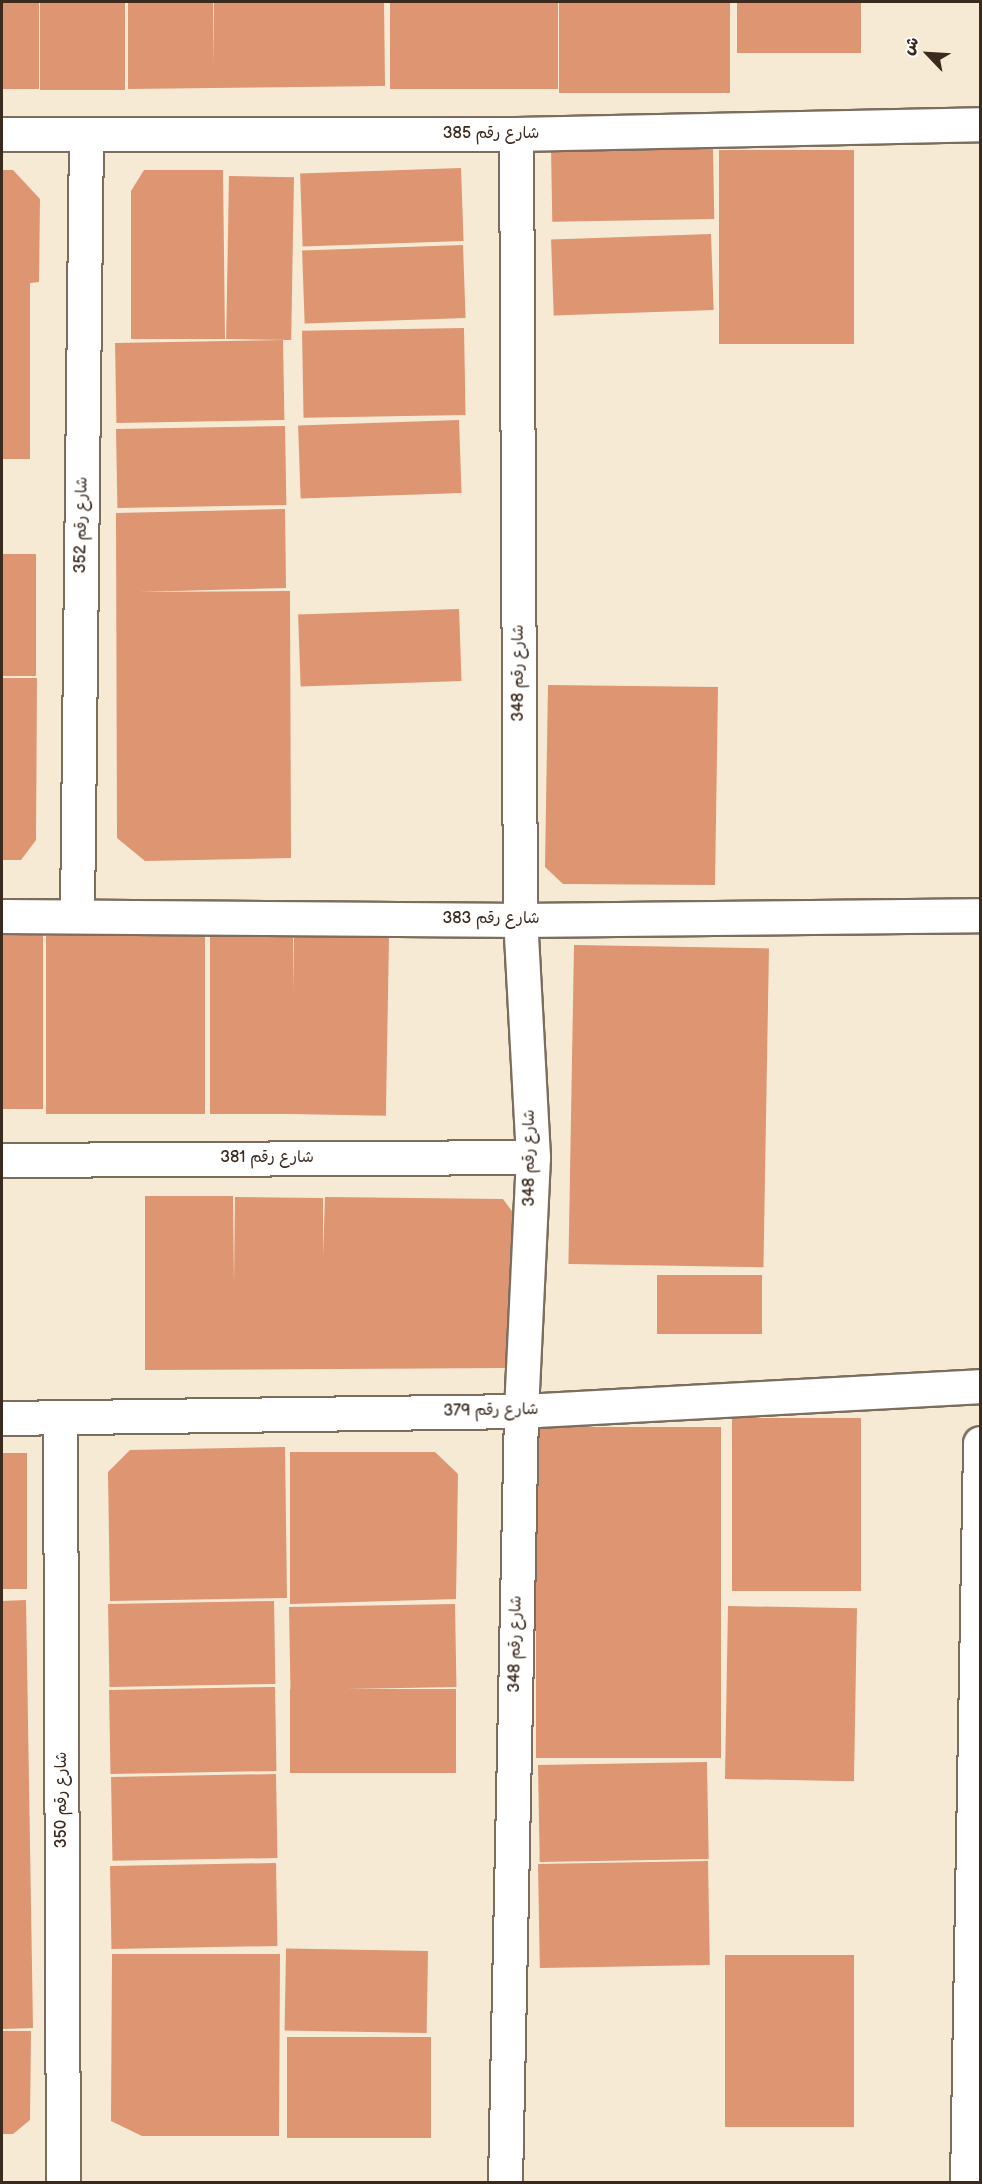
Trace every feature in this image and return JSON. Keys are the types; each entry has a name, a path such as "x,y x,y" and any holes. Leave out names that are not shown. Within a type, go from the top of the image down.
{"street":[{"name":"شارع رقم 385","path":"2,134 516,134 981,124"},
{"name":"شارع رقم 348","path":"505,2182 521,1411 533,1157 520,920 516,134"},
{"name":"شارع رقم 352","path":"77,915 86,135"},
{"name":"شارع رقم 383","path":"2,916 520,920 981,915"},
{"name":"شارع رقم 381","path":"2,1160 533,1157"},
{"name":"شارع رقم 379","path":"2,1418 521,1411 981,1386"},
{"name":"شارع رقم 350","path":"60,1418 63,2182"},
{"path":"967,2182 981,1443"}],"building":[{"path":"2,2 39,2 39,89 2,89"},
{"path":"40,2 125,2 125,90 40,90"},
{"path":"128,2 213,2 213,66 214,2 384,2 385,86 128,89"},
{"path":"390,2 558,2 558,89 390,89"},
{"path":"559,2 730,2 730,93 559,93"},
{"path":"737,2 861,2 861,53 737,53"},
{"path":"713,146 714,219 552,222 551,149"},
{"path":"719,150 854,150 854,344 719,344"},
{"path":"461,168 464,241 303,247 300,174"},
{"path":"2,170 13,170 40,199 39,282 30,283 30,459 2,459"},
{"path":"144,170 223,170 225,339 131,339 131,191"},
{"path":"229,176 294,177 291,340 226,339"},
{"path":"711,234 714,310 554,316 551,240"},
{"path":"463,245 466,318 305,324 302,251"},
{"path":"464,328 466,415 304,418 302,331"},
{"path":"283,340 284,420 116,423 115,343"},
{"path":"459,420 462,493 301,499 298,426"},
{"path":"285,426 286,505 117,508 116,429"},
{"path":"285,509 286,588 138,592 290,591 291,858 145,861 117,838 116,513"},
{"path":"2,554 36,554 36,676 2,676"},
{"path":"459,609 462,681 301,687 298,615"},
{"path":"2,678 37,678 36,840 21,860 2,860"},
{"path":"548,685 718,687 715,885 563,884 545,867"},
{"path":"210,931 293,931 293,1114 210,1114"},
{"path":"2,933 43,933 43,1109 2,1109"},
{"path":"294,935 389,937 386,1116 291,1114"},
{"path":"46,936 205,936 205,1114 46,1114"},
{"path":"574,945 769,948 763,1267 568,1264"},
{"path":"145,1196 233,1196 234,1285 235,1197 323,1198 323,1256 325,1197 503,1199 517,1218 516,1354 506,1368 145,1370"},
{"path":"657,1275 762,1275 762,1334 657,1334"},
{"path":"732,1418 861,1418 861,1591 732,1591"},
{"path":"536,1427 721,1427 721,1758 536,1758"},
{"path":"285,1447 287,1598 110,1601 108,1472 130,1450"},
{"path":"290,1452 435,1452 458,1474 456,1599 290,1604"},
{"path":"2,1453 27,1453 27,1589 2,1589"},
{"path":"26,1600 33,2028 2,2029 2,1601"},
{"path":"274,1601 275,1684 109,1687 108,1604"},
{"path":"455,1604 456,1687 290,1690 289,1607"},
{"path":"728,1606 857,1608 854,1781 725,1779"},
{"path":"275,1687 276,1771 110,1774 109,1690"},
{"path":"290,1689 456,1689 456,1773 290,1773"},
{"path":"707,1762 709,1859 540,1862 538,1765"},
{"path":"276,1774 277,1858 112,1861 111,1777"},
{"path":"708,1861 710,1965 540,1968 538,1864"},
{"path":"276,1863 277,1946 111,1949 110,1866"},
{"path":"286,1949 428,1951 427,2033 285,2031"},
{"path":"112,1954 280,1954 279,2136 142,2136 111,2121"},
{"path":"725,1955 854,1955 854,2127 725,2127"},
{"path":"2,2031 31,2031 30,2120 13,2134 2,2134"},
{"path":"287,2037 431,2037 431,2138 287,2138"}]}
